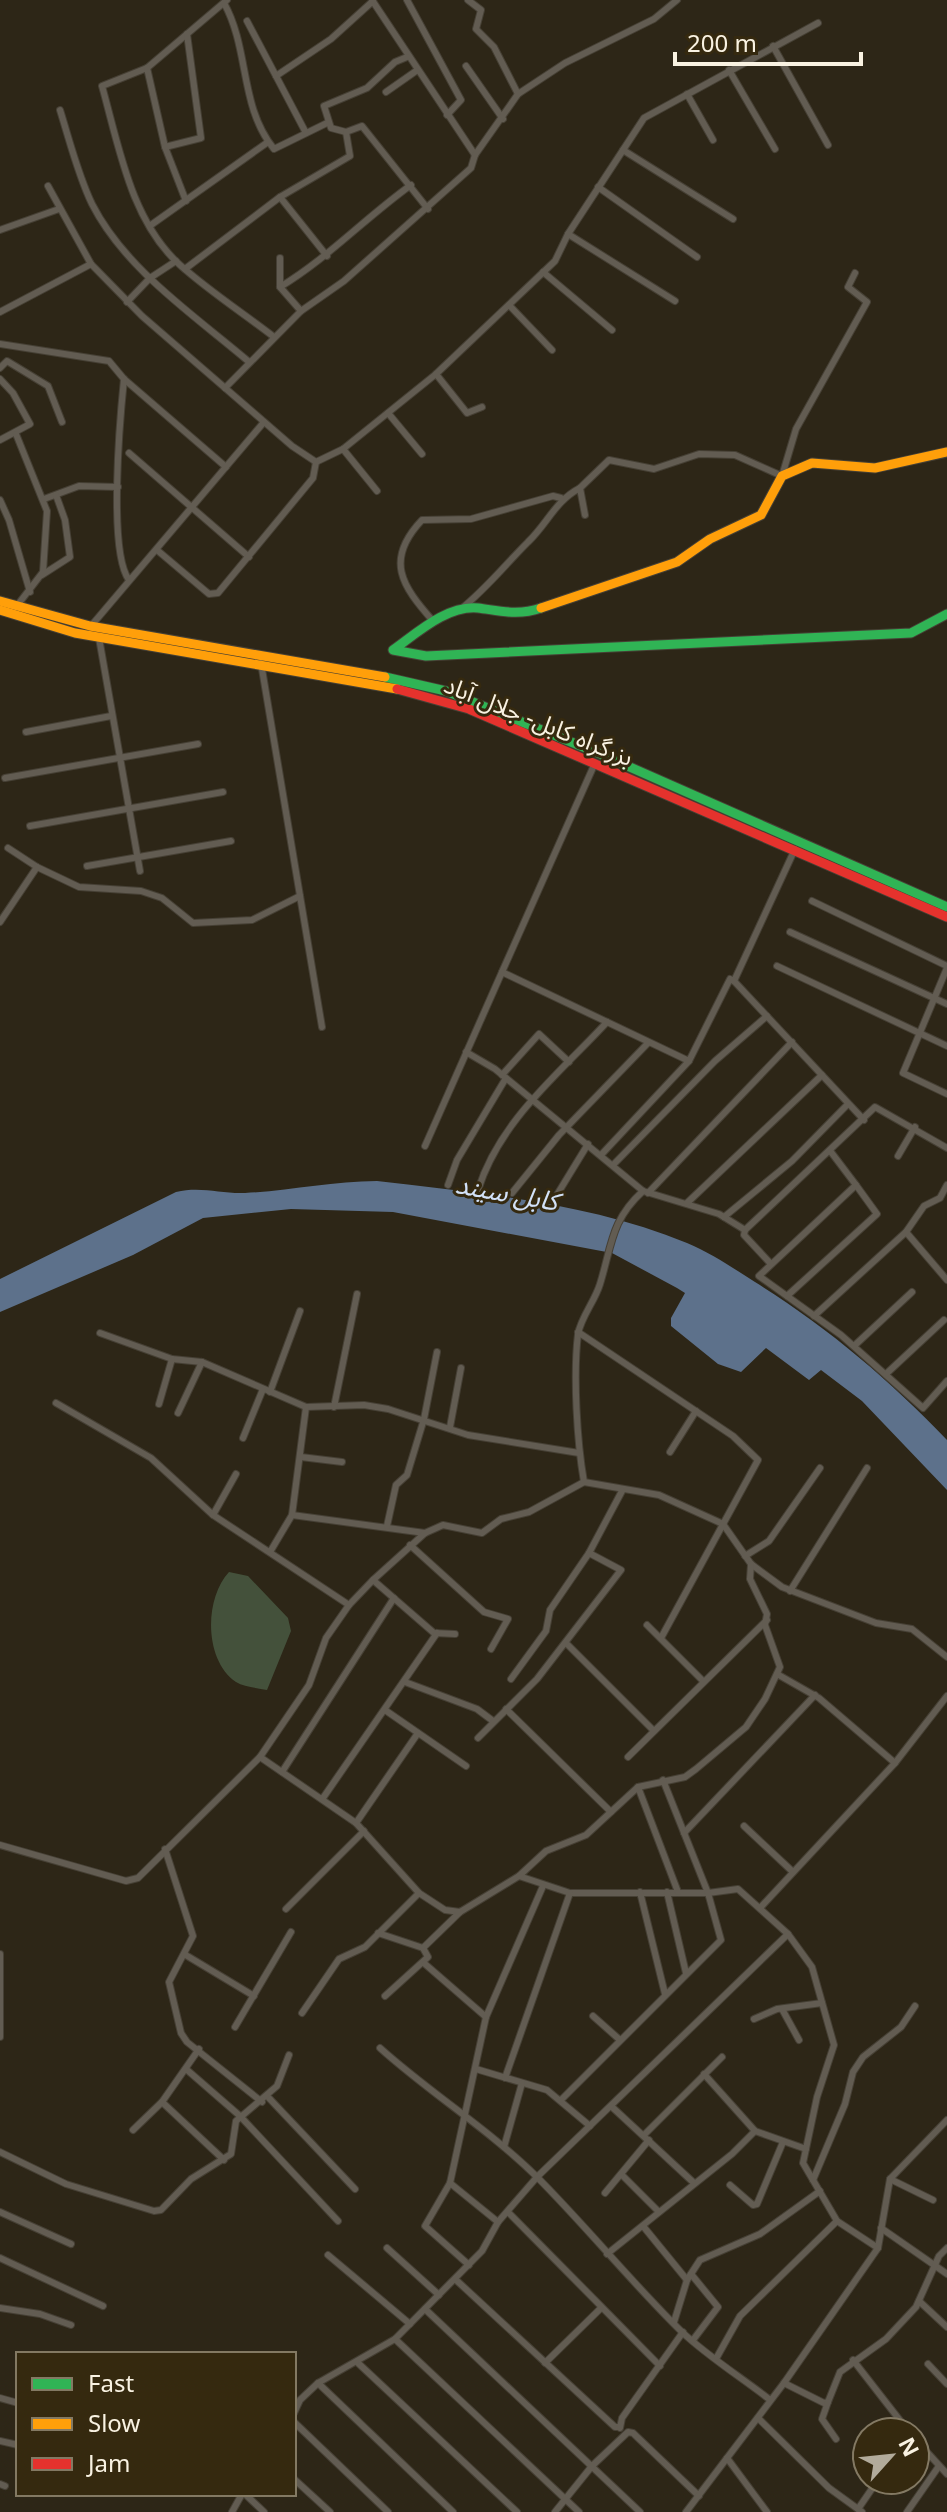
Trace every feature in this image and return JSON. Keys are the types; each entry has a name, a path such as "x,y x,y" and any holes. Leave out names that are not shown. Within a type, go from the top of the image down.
{"main road":[{"path":"947,452 875,468 812,463 782,476 761,515 710,539 677,562 530,612 502,614 476,608 459,610 433,621 393,650 426,656 911,633 947,614"},
{"name":"بزرگراه کابل- جلال آباد","path":"0,601 90,626 434,698 947,907"},
{"name":"بزرگراه کابل- جلال آباد","path":"0,610 23,620 99,638 372,674 462,696 947,917"}],"street":[{"path":"407,0 461,100 447,115"},
{"path":"468,0 481,10 476,29 494,47 518,94"},
{"path":"225,388 248,361 301,311 344,281 471,168 475,155 518,94 565,63 654,19 677,0"},
{"path":"276,76 331,39 372,1 475,155"},
{"path":"274,337 176,261 151,225 133,196 102,86 147,68 226,2 238,27 249,105 268,142 277,149 327,123"},
{"path":"247,21 306,133"},
{"path":"316,462 343,449 436,374 555,261 568,234 644,118 818,23"},
{"path":"165,147 201,138 187,34"},
{"path":"773,46 828,145"},
{"path":"407,57 395,62 367,88 326,105 327,123 331,128 346,132 362,126 428,209"},
{"path":"466,66 503,119"},
{"path":"147,68 165,147 186,201"},
{"path":"729,70 775,149"},
{"path":"386,92 416,71"},
{"path":"687,94 713,140"},
{"path":"60,110 94,207 111,233 150,278 248,361"},
{"path":"185,269 280,197 350,156 346,132"},
{"path":"151,225 268,142"},
{"path":"623,150 733,219"},
{"path":"280,287 327,256 378,208 411,185"},
{"path":"48,186 91,264 127,302 264,422 316,462"},
{"path":"598,187 697,257"},
{"path":"280,197 327,256"},
{"path":"0,230 59,209"},
{"path":"568,234 675,301"},
{"path":"280,258 280,287 301,311"},
{"path":"127,302 150,278 176,261"},
{"path":"0,312 91,264"},
{"path":"543,272 612,330"},
{"path":"459,610 488,588 510,557 530,541 561,498 580,488 609,460 654,469 699,454 735,455 782,476 796,429 867,302 848,287 855,273"},
{"path":"509,305 552,350"},
{"path":"0,344 109,361 124,379 226,467"},
{"path":"0,368 7,361 46,383 62,422"},
{"path":"436,374 467,413 482,407"},
{"path":"0,379 13,393 30,424 0,440"},
{"path":"124,379 118,487 120,560 129,580"},
{"path":"388,413 422,454"},
{"path":"90,626 264,422"},
{"path":"16,434 47,511 42,575"},
{"path":"343,449 377,491"},
{"path":"129,453 249,557"},
{"path":"157,550 212,595 225,587 313,478 316,462"},
{"path":"44,499 79,486 118,487"},
{"path":"580,488 585,515"},
{"path":"16,607 42,575 70,557 65,520 56,495"},
{"path":"433,621 404,588 399,569 408,535 422,520 471,519 553,496 561,498"},
{"path":"0,500 14,533 30,592"},
{"path":"99,638 140,871"},
{"path":"261,660 322,1027"},
{"path":"26,732 111,716"},
{"path":"5,778 198,744"},
{"path":"425,1146 595,763"},
{"path":"30,826 223,792"},
{"path":"87,866 231,841"},
{"path":"734,981 796,846"},
{"path":"8,848 37,867 79,887 141,891 162,898 193,923 252,920 300,896"},
{"path":"0,922 37,867"},
{"path":"812,901 947,967 903,1073 947,1094"},
{"path":"790,932 947,1004"},
{"path":"777,966 947,1046"},
{"path":"502,972 689,1061"},
{"path":"601,1155 689,1061 730,979 864,1120"},
{"path":"613,1165 715,1061 767,1016"},
{"path":"478,1190 499,1141 532,1099 607,1022"},
{"path":"448,1185 457,1160 504,1077 539,1034 569,1062"},
{"path":"584,1482 579,1453 578,1332 600,1284 605,1256 619,1220 626,1207 646,1192 792,1042"},
{"path":"512,1193 566,1128 648,1043"},
{"path":"466,1052 504,1077 646,1192 724,1217 745,1230"},
{"path":"687,1203 822,1075"},
{"path":"724,1217 792,1161 848,1104"},
{"path":"771,1264 744,1235 745,1230 831,1152 875,1107 915,1127 947,1148"},
{"path":"898,1156 915,1127"},
{"path":"555,1198 588,1144"},
{"path":"787,1296 877,1214 831,1152"},
{"path":"856,1185 759,1276 854,1346 923,1408 947,1381"},
{"path":"814,1316 906,1232 924,1206 940,1198 947,1185"},
{"path":"906,1232 947,1280"},
{"path":"854,1346 912,1292"},
{"path":"334,1407 357,1294"},
{"path":"243,1438 300,1311"},
{"path":"886,1374 944,1320"},
{"path":"578,1332 733,1436 758,1460 661,1638"},
{"path":"100,1333 172,1359 202,1362 306,1407 364,1405 530,1448 579,1453"},
{"path":"387,1526 396,1485 407,1475 424,1419 437,1352"},
{"path":"159,1404 172,1359"},
{"path":"178,1413 202,1362"},
{"path":"450,1427 461,1368"},
{"path":"56,1403 151,1458 213,1515 349,1605"},
{"path":"270,1552 292,1515 306,1407"},
{"path":"670,1452 696,1411"},
{"path":"301,1457 342,1462"},
{"path":"745,1556 769,1541 820,1468"},
{"path":"790,1591 867,1468"},
{"path":"213,1515 236,1474"},
{"path":"0,1845 126,1881 138,1878 260,1757 309,1685 326,1638 349,1605 410,1545 425,1533 443,1525 482,1533 501,1519 529,1512 584,1482 659,1495 723,1524 751,1564 790,1591 876,1623 912,1629 947,1657"},
{"path":"511,1679 546,1631 550,1610 589,1553 622,1491"},
{"path":"292,1515 425,1533"},
{"path":"410,1545 484,1612 508,1619 491,1649"},
{"path":"478,1738 506,1709 515,1705 621,1570 589,1553"},
{"path":"423,1948 460,1912 519,1876 546,1851 586,1835 638,1787 685,1777 746,1727 777,1674 779,1659 750,1579 751,1564"},
{"path":"373,1580 437,1633 455,1634"},
{"path":"282,1772 394,1598"},
{"path":"628,1757 767,1620"},
{"path":"647,1625 703,1681"},
{"path":"323,1798 437,1633"},
{"path":"566,1643 654,1731"},
{"path":"777,1674 815,1695 895,1763"},
{"path":"405,1682 477,1709 493,1721"},
{"path":"684,1833 815,1695"},
{"path":"760,1908 895,1763 947,1696"},
{"path":"506,1709 611,1812"},
{"path":"385,1710 466,1766"},
{"path":"356,1823 418,1733"},
{"path":"260,1757 356,1823 419,1893 445,1910 460,1912"},
{"path":"561,2100 721,1940 708,1893 663,1780"},
{"path":"638,1787 678,1892"},
{"path":"744,1826 793,1872"},
{"path":"286,1909 364,1831"},
{"path":"165,1849 193,1936 169,1987 183,2038 265,2099 355,2189"},
{"path":"519,1876 570,1893 708,1893 738,1889 788,1934 812,1967 834,2045 803,2163 837,2221 878,2248"},
{"path":"469,2265 425,2226 450,2183 486,2017 543,1886"},
{"path":"640,1892 665,1994"},
{"path":"667,1892 686,1973"},
{"path":"302,2013 339,1959 365,1947 419,1893"},
{"path":"505,2078 570,1893"},
{"path":"235,2027 291,1932"},
{"path":"378,1933 423,1948 428,1957 425,1964 385,1996"},
{"path":"296,2409 300,2400 318,2383 358,2363 395,2339 482,2251 498,2222 537,2177 788,1934"},
{"path":"0,1954 0,2037"},
{"path":"184,1954 254,1996"},
{"path":"425,1964 486,2017"},
{"path":"754,2019 782,2009 822,2003"},
{"path":"813,2180 831,2142 853,2072 863,2057 901,2027 915,2006"},
{"path":"782,2009 799,2040"},
{"path":"593,2016 620,2040"},
{"path":"380,2048 425,2089 441,2097 504,2147 537,2177 683,2332 769,2399"},
{"path":"133,2130 162,2102 199,2049"},
{"path":"0,2152 66,2184 154,2211 161,2210 191,2179 231,2154 240,2116 265,2099 277,2086 289,2055"},
{"path":"605,2193 646,2138 722,2057"},
{"path":"186,2069 240,2116 338,2221"},
{"path":"476,2069 547,2090 590,2126"},
{"path":"704,2074 755,2131 806,2149"},
{"path":"504,2147 522,2083"},
{"path":"162,2102 224,2160"},
{"path":"611,2106 694,2183"},
{"path":"686,2512 784,2383 878,2248 890,2179 947,2120"},
{"path":"607,2254 755,2131"},
{"path":"730,2185 753,2205 757,2204 783,2142"},
{"path":"621,2174 659,2212"},
{"path":"890,2179 933,2200"},
{"path":"450,2183 498,2222"},
{"path":"674,2322 689,2277 700,2260 760,2234 820,2191"},
{"path":"0,2212 71,2244"},
{"path":"508,2212 600,2309 660,2366"},
{"path":"717,2357 740,2316 837,2221"},
{"path":"643,2226 718,2307 693,2340"},
{"path":"881,2228 947,2274"},
{"path":"387,2248 439,2295"},
{"path":"836,2439 822,2419 840,2372 886,2339 919,2301 939,2256 947,2248"},
{"path":"328,2255 410,2324"},
{"path":"0,2258 103,2306"},
{"path":"455,2279 615,2427 619,2427 623,2435"},
{"path":"919,2301 947,2327"},
{"path":"0,2308 40,2314 71,2325"},
{"path":"425,2309 640,2512"},
{"path":"545,2363 600,2309"},
{"path":"619,2427 683,2332"},
{"path":"395,2339 579,2512"},
{"path":"853,2360 897,2416"},
{"path":"358,2363 517,2512"},
{"path":"928,2364 947,2384"},
{"path":"318,2383 453,2512"},
{"path":"784,2383 824,2403 828,2402"},
{"path":"758,2418 829,2488 860,2510"},
{"path":"296,2424 388,2512"},
{"path":"555,2512 592,2466 623,2435 633,2433 699,2496"},
{"path":"931,2457 947,2474"},
{"path":"727,2458 767,2512"},
{"path":"907,2512 939,2466"},
{"path":"296,2481 330,2512"},
{"path":"246,2496 264,2512"}],"green space":[{"path":"229,1572 248,1576 288,1618 291,1631 267,1690 236,1682 225,1672 213,1645 211,1629 215,1597"}],"water":[{"path":"377,1181 495,1195 573,1209 650,1229 705,1251 782,1299 832,1336 880,1375 925,1418 947,1440 947,1490 862,1401 821,1370 809,1380 766,1348 741,1372 718,1364 671,1326 671,1318 685,1293 612,1253 393,1212 291,1209 203,1218 133,1255 0,1312 0,1279 176,1192 245,1193"}],"traffic: fast":[{"path":"541,608 517,612 478,608 455,611 444,615 393,650 426,656 911,633 947,614"},
{"path":"385,677 446,691 598,753 947,907"}],"traffic: slow":[{"path":"541,608 677,562 710,539 761,515 782,476 812,463 875,468 947,452"},
{"path":"0,601 90,626 385,677"},
{"path":"0,610 75,633 397,689"}],"traffic: jam":[{"path":"397,689 469,709 947,917"}],"water label":[{"name":"کابل سيند","path":"507,1192"}]}
